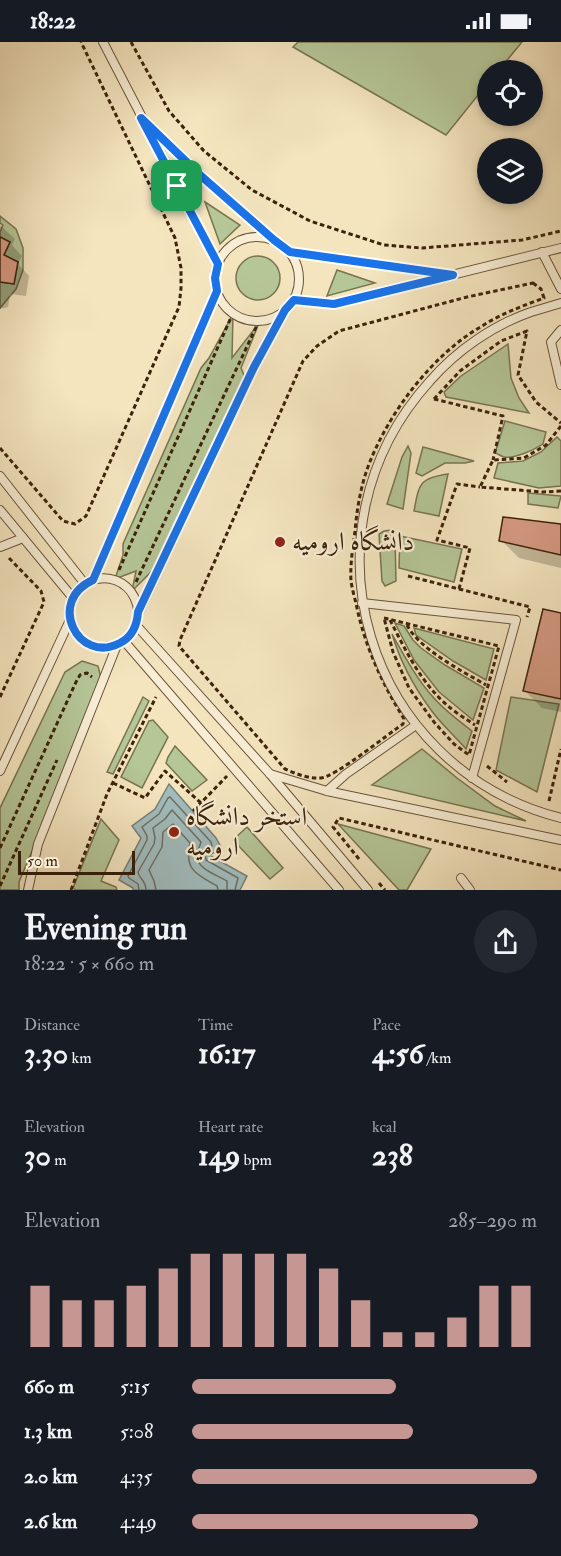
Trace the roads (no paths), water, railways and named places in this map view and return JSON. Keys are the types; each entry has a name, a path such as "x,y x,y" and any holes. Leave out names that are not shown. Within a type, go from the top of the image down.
{"lane":[{"path":"103,42 218,264"},
{"path":"138,612 132,592 114,580 104,578 89,582 80,588 72,598 69,612 74,632 93,646 105,648 129,637 136,625 138,612 254,367 285,310 294,300 299,275 290,252 200,175 141,118"},
{"path":"274,240 261,237 247,238 234,243 224,252 218,264 215,278 217,291 223,304 233,313 246,319 259,321 273,318 285,310"},
{"path":"294,300 334,304 561,248"},
{"path":"290,252 453,275"},
{"path":"542,252 561,289"},
{"path":"89,582 217,291"},
{"path":"561,303 529,313 493,330 459,353 430,380 405,412 385,446 370,484 362,523 359,563 362,603 370,636 381,667 396,697 416,725 445,757 495,793 520,805 561,819"},
{"path":"561,330 551,342 561,385"},
{"path":"0,476 89,582"},
{"path":"0,510 72,598"},
{"path":"0,548 23,538"},
{"path":"362,603 516,620 472,778"},
{"path":"0,771 70,620"},
{"path":"136,625 270,774 368,890"},
{"path":"28,890 38,844 120,643"},
{"path":"120,643 339,890"},
{"path":"327,791 346,774 416,725"},
{"path":"270,774 327,791 561,840"},
{"path":"461,878 470,890"}],"water":[{"name":"استخر دانشگاه ارومیه","path":"169,784 216,838 222,849 209,855 247,876 240,890 133,890 119,880 141,838 132,826 155,809"}],"place":[{"name":"دانشگاه ارومیه","path":"280,542"},
{"name":"استخر دانشگاه ارومیه","path":"174,832"}]}
